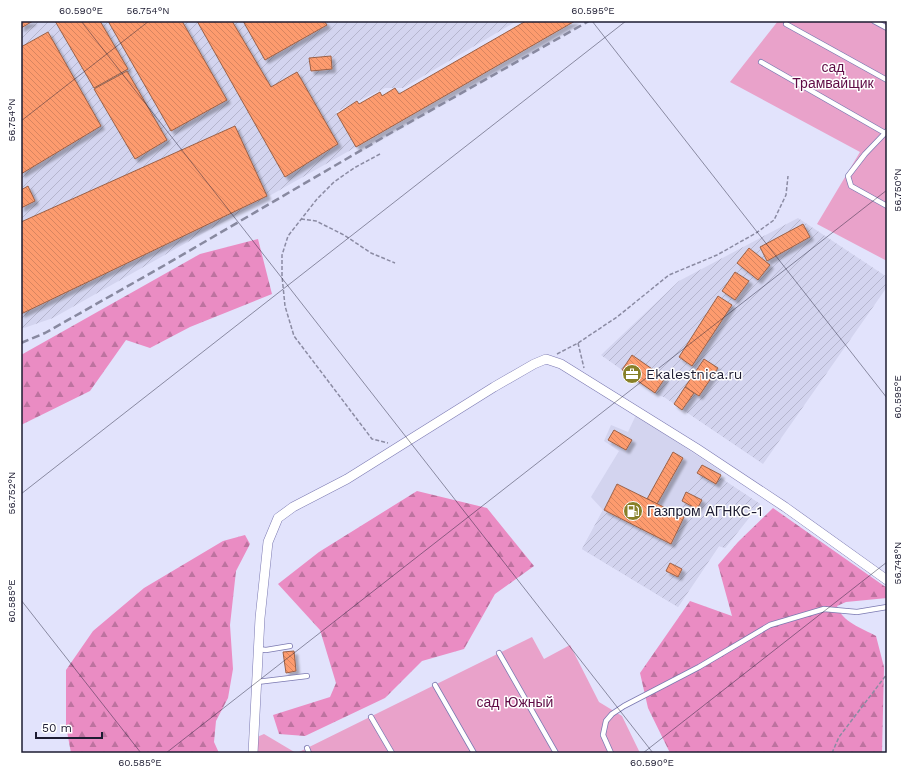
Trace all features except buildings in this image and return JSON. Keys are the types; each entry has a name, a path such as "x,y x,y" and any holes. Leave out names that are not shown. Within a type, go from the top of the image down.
{"street":[{"path":"253,753 260,618 268,542 278,518 293,507 346,479 494,387 534,364 546,359 561,364 696,448 785,506 887,580"}],"lane":[{"path":"874,21 887,28"},
{"path":"786,24 887,80"},
{"path":"761,62 886,132 848,176 851,186 887,206"},
{"path":"611,753 603,735 606,721 612,714 624,706 699,667 770,626 824,609 857,612 887,607"},
{"path":"258,649 266,650 290,646"},
{"path":"500,653 556,753"},
{"path":"256,682 307,676"},
{"path":"435,685 474,753"},
{"path":"371,716 392,753"}],"path":[{"path":"380,154 354,168 334,182 317,199 288,236 282,255 282,276 285,306 294,336 372,439 400,446"},
{"path":"546,359 578,343 617,317 669,275 716,255 756,233 774,220 786,195 788,176"},
{"path":"301,219 316,221 371,253 395,263"},
{"path":"578,343 587,380"},
{"path":"832,753 839,737 887,674"}],"shaded area":[{"path":"21,21 517,21 403,88 385,88 336,112 356,147 53,318 21,329"},
{"path":"798,218 887,277 887,287 763,464 664,397 657,395 601,355 679,281"},
{"path":"636,415 722,472 719,477 760,504 725,548 719,546 678,607 582,549 603,510 591,497 619,451 604,441 611,425 628,432"},
{"path":"702,465 721,475 719,477 760,504 725,548 719,546 678,607 582,549 617,484 675,513"}],"green space":[{"name":"сад Трамвайщик","path":"778,21 887,21 887,261 817,224 860,152 730,82"},
{"path":"258,239 272,294 190,327 150,348 126,340 90,391 21,425 21,355 200,254"},
{"path":"417,491 487,508 534,566 495,594 464,649 422,661 385,698 305,736 279,734 273,715 330,697 336,683 320,630 278,584 319,552"},
{"path":"773,508 887,588 887,598 846,602 837,606 843,616 848,620 876,636 884,667 882,753 670,753 648,708 640,673 690,601 732,616 718,565 738,542"},
{"path":"245,535 250,544 236,571 230,625 233,669 228,698 216,721 214,742 219,753 71,753 66,726 66,670 93,631 144,588 223,541"},
{"name":"сад Южный","path":"532,637 544,659 570,645 599,702 622,716 640,753 297,753"},
{"path":"264,734 296,753 258,753 257,737"}],"railway":[{"path":"21,343 45,333 165,265 389,134 589,21"}],"place":[{"name":"Ekalestnica.ru","path":"632,374"},
{"name":"Газпром АГНКС-1","path":"633,511"}]}
